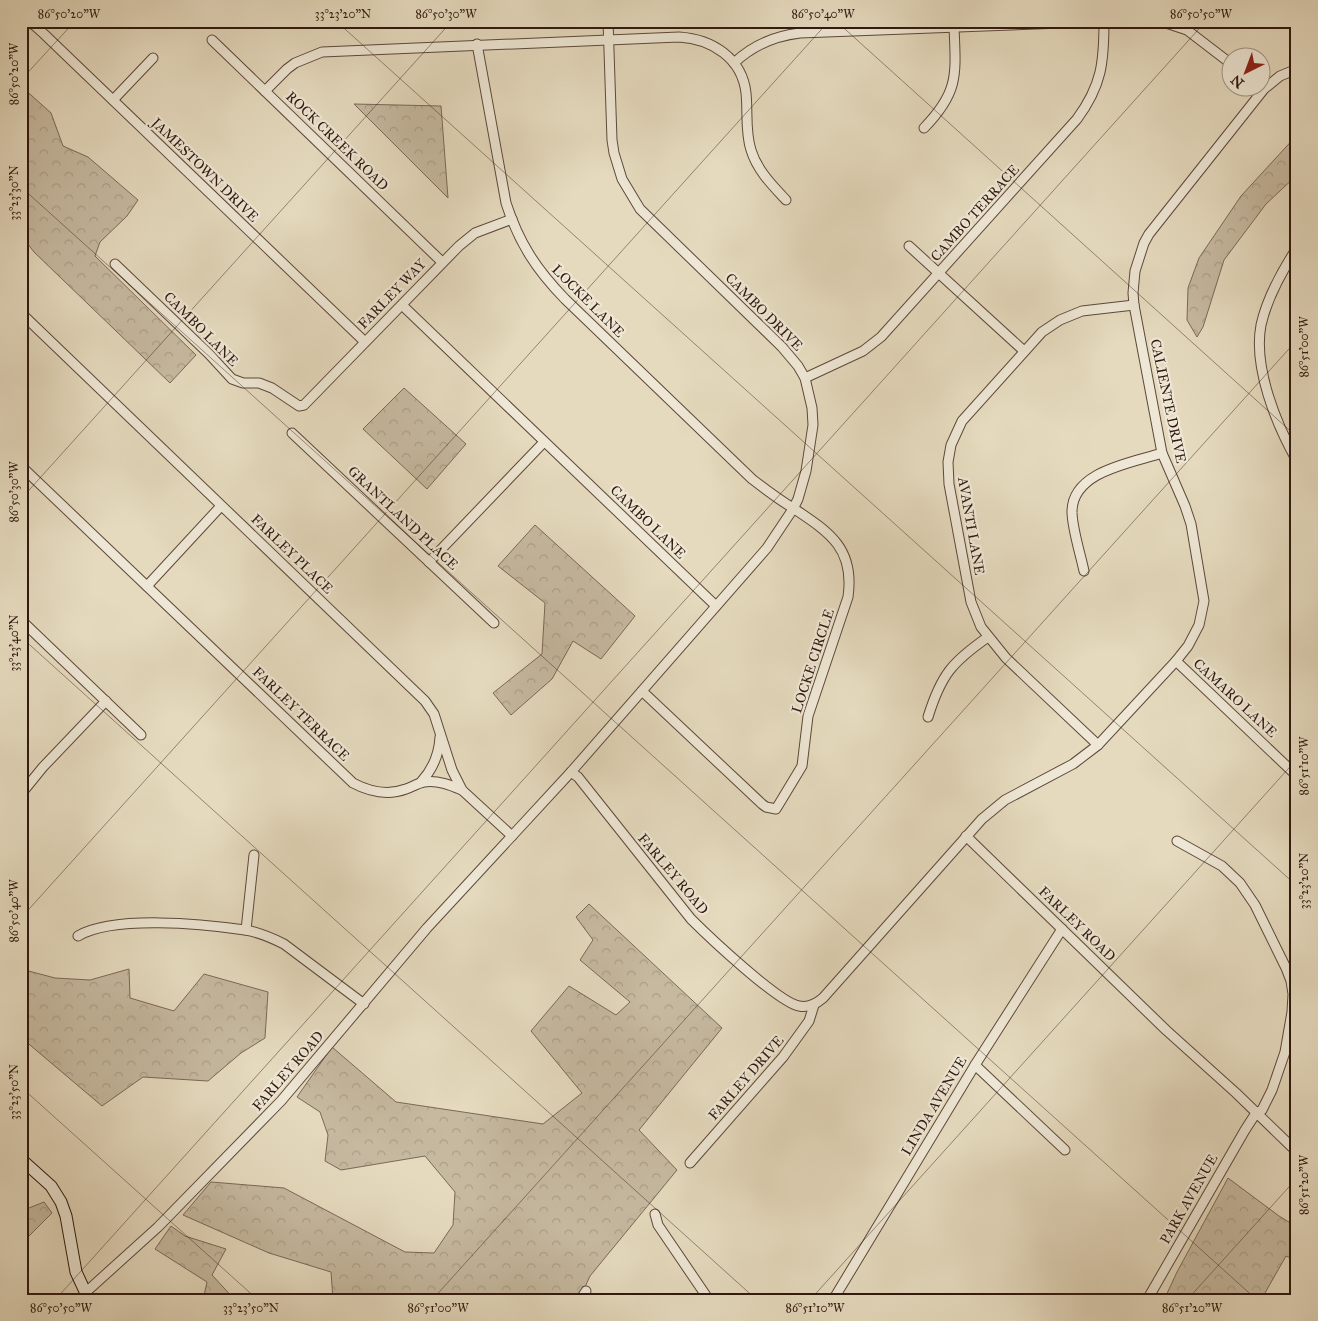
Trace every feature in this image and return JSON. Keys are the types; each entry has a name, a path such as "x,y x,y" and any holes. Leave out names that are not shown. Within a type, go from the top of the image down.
{"street":[{"name":"JAMESTOWN DRIVE","path":"24,21 44,34 365,342"},
{"name":"CAMBO DRIVE","path":"608,21 611,128 622,179 640,209 782,347 798,366 805,378 812,408 812,434 803,486 793,509 758,559 716,606"},
{"name":"CAMBO TERRACE","path":"805,378 871,346 1066,132 1085,108 1097,86 1104,56 1104,21"},
{"path":"734,63 741,56 763,42 791,34 1115,21"},
{"path":"1160,21 1187,30 1220,55"},
{"path":"924,128 941,109 954,83 954,27"},
{"path":"265,91 295,63 322,52 476,44 679,37 703,40 714,46 734,63 742,77 746,93 748,136 751,151 762,173 786,200"},
{"name":"ROCK CREEK ROAD","path":"212,40 442,262"},
{"name":"LOCKE LANE","path":"476,44 506,203 526,251 552,286 565,299 752,479 793,509"},
{"path":"113,100 153,58"},
{"name":"CALIENTE DRIVE","path":"1270,83 1297,69"},
{"name":"CALIENTE DRIVE","path":"966,836 992,809 1005,800 1073,764 1098,745 1176,661 1195,636 1203,615 1204,601 1189,515 1162,453 1134,305 1135,271 1144,243 1254,98"},
{"name":"FARLEY WAY","path":"304,405 458,246 474,233 512,219"},
{"path":"909,246 1024,351"},
{"path":"1297,248 1268,302 1260,337 1261,361 1273,413 1297,461"},
{"name":"CAMBO LANE","path":"115,264 232,379 243,383 259,383 272,388 299,406 304,405"},
{"name":"CAMBO LANE","path":"402,305 716,606"},
{"name":"AVANTI LANE","path":"1098,745 1006,658 988,637 979,622 971,602 949,484 948,462 954,436 962,421 1042,332 1071,315 1098,308 1134,305"},
{"name":"FARLEY PLACE","path":"21,313 425,701 434,714 452,770 462,790 512,836"},
{"name":"GRANTLAND PLACE","path":"292,433 494,623"},
{"path":"429,562 544,442"},
{"path":"1084,570 1072,514 1074,501 1078,494 1088,480 1099,474 1162,453"},
{"name":"FARLEY TERRACE","path":"21,466 353,782 373,792 383,793 404,790 421,782 443,783 462,790"},
{"path":"147,586 221,506"},
{"name":"LOCKE CIRCLE","path":"642,691 762,804 771,809 776,808 780,804 802,766 808,716 845,608 849,586 846,561 836,540 817,524 793,509"},
{"path":"571,772 716,606"},
{"path":"21,620 141,735"},
{"path":"928,717 937,690 948,671 960,658 988,637"},
{"name":"CAMARO LANE","path":"1176,661 1297,776"},
{"path":"21,794 43,767 106,701"},
{"path":"421,782 427,776 439,751 440,733"},
{"name":"FARLEY ROAD","path":"87,1297 252,1132 297,1083 428,928 571,772 578,777 681,908 710,937 782,998 798,1006 814,1005"},
{"path":"814,1005 823,998 966,836"},
{"name":"FARLEY ROAD","path":"966,836 1166,1030 1297,1152"},
{"name":"PARK AVENUE","path":"1147,1300 1256,1113 1257,1106 1264,1093 1276,1076 1285,1052 1295,993 1294,981 1255,905 1240,883 1222,866 1177,842"},
{"path":"246,930 254,855"},
{"path":"78,936 86,932 137,923 167,923 246,930 284,944 364,1004"},
{"name":"LINDA AVENUE","path":"833,1300 975,1065 1062,929"},
{"name":"FARLEY DRIVE","path":"690,1163 783,1057 809,1021 814,1005"},
{"path":"975,1065 1065,1150"},
{"path":"21,1159 51,1186 62,1202 76,1272 87,1297"},
{"path":"655,1214 658,1225 709,1300"},
{"path":"580,1300 586,1291"}],"green space":[{"path":"21,86 51,113 63,146 88,157 138,200 127,216 100,242 95,256 196,355 170,383 34,252 21,235"},
{"path":"354,104 441,106 448,198"},
{"path":"1297,135 1297,175 1266,204 1224,260 1203,327 1197,337 1187,320 1188,288 1199,258 1241,196"},
{"path":"404,388 466,444 427,489 363,429"},
{"path":"535,525 635,616 601,659 573,641 552,679 511,715 493,693 542,654 545,603 498,566"},
{"path":"589,904 722,1028 639,1130 677,1170 590,1276 579,1300 333,1300 331,1272 269,1253 183,1215 211,1182 284,1188 405,1252 434,1253 453,1225 455,1192 425,1156 341,1170 325,1161 328,1135 320,1112 297,1097 332,1047 396,1102 543,1124 582,1093 531,1031 569,986 616,1015 630,1002 580,960 593,940 576,917"},
{"path":"21,969 55,978 90,980 129,969 130,998 174,1011 204,974 268,992 265,1038 241,1053 208,1081 143,1077 102,1106 21,1036"},
{"path":"1228,1178 1297,1227 1297,1261 1286,1256 1261,1300 1164,1300 1177,1272"},
{"path":"44,1202 52,1213 21,1244 21,1217 29,1208"},
{"path":"171,1226 185,1236 226,1249 212,1275 235,1300 203,1300 207,1282 155,1249"}]}
